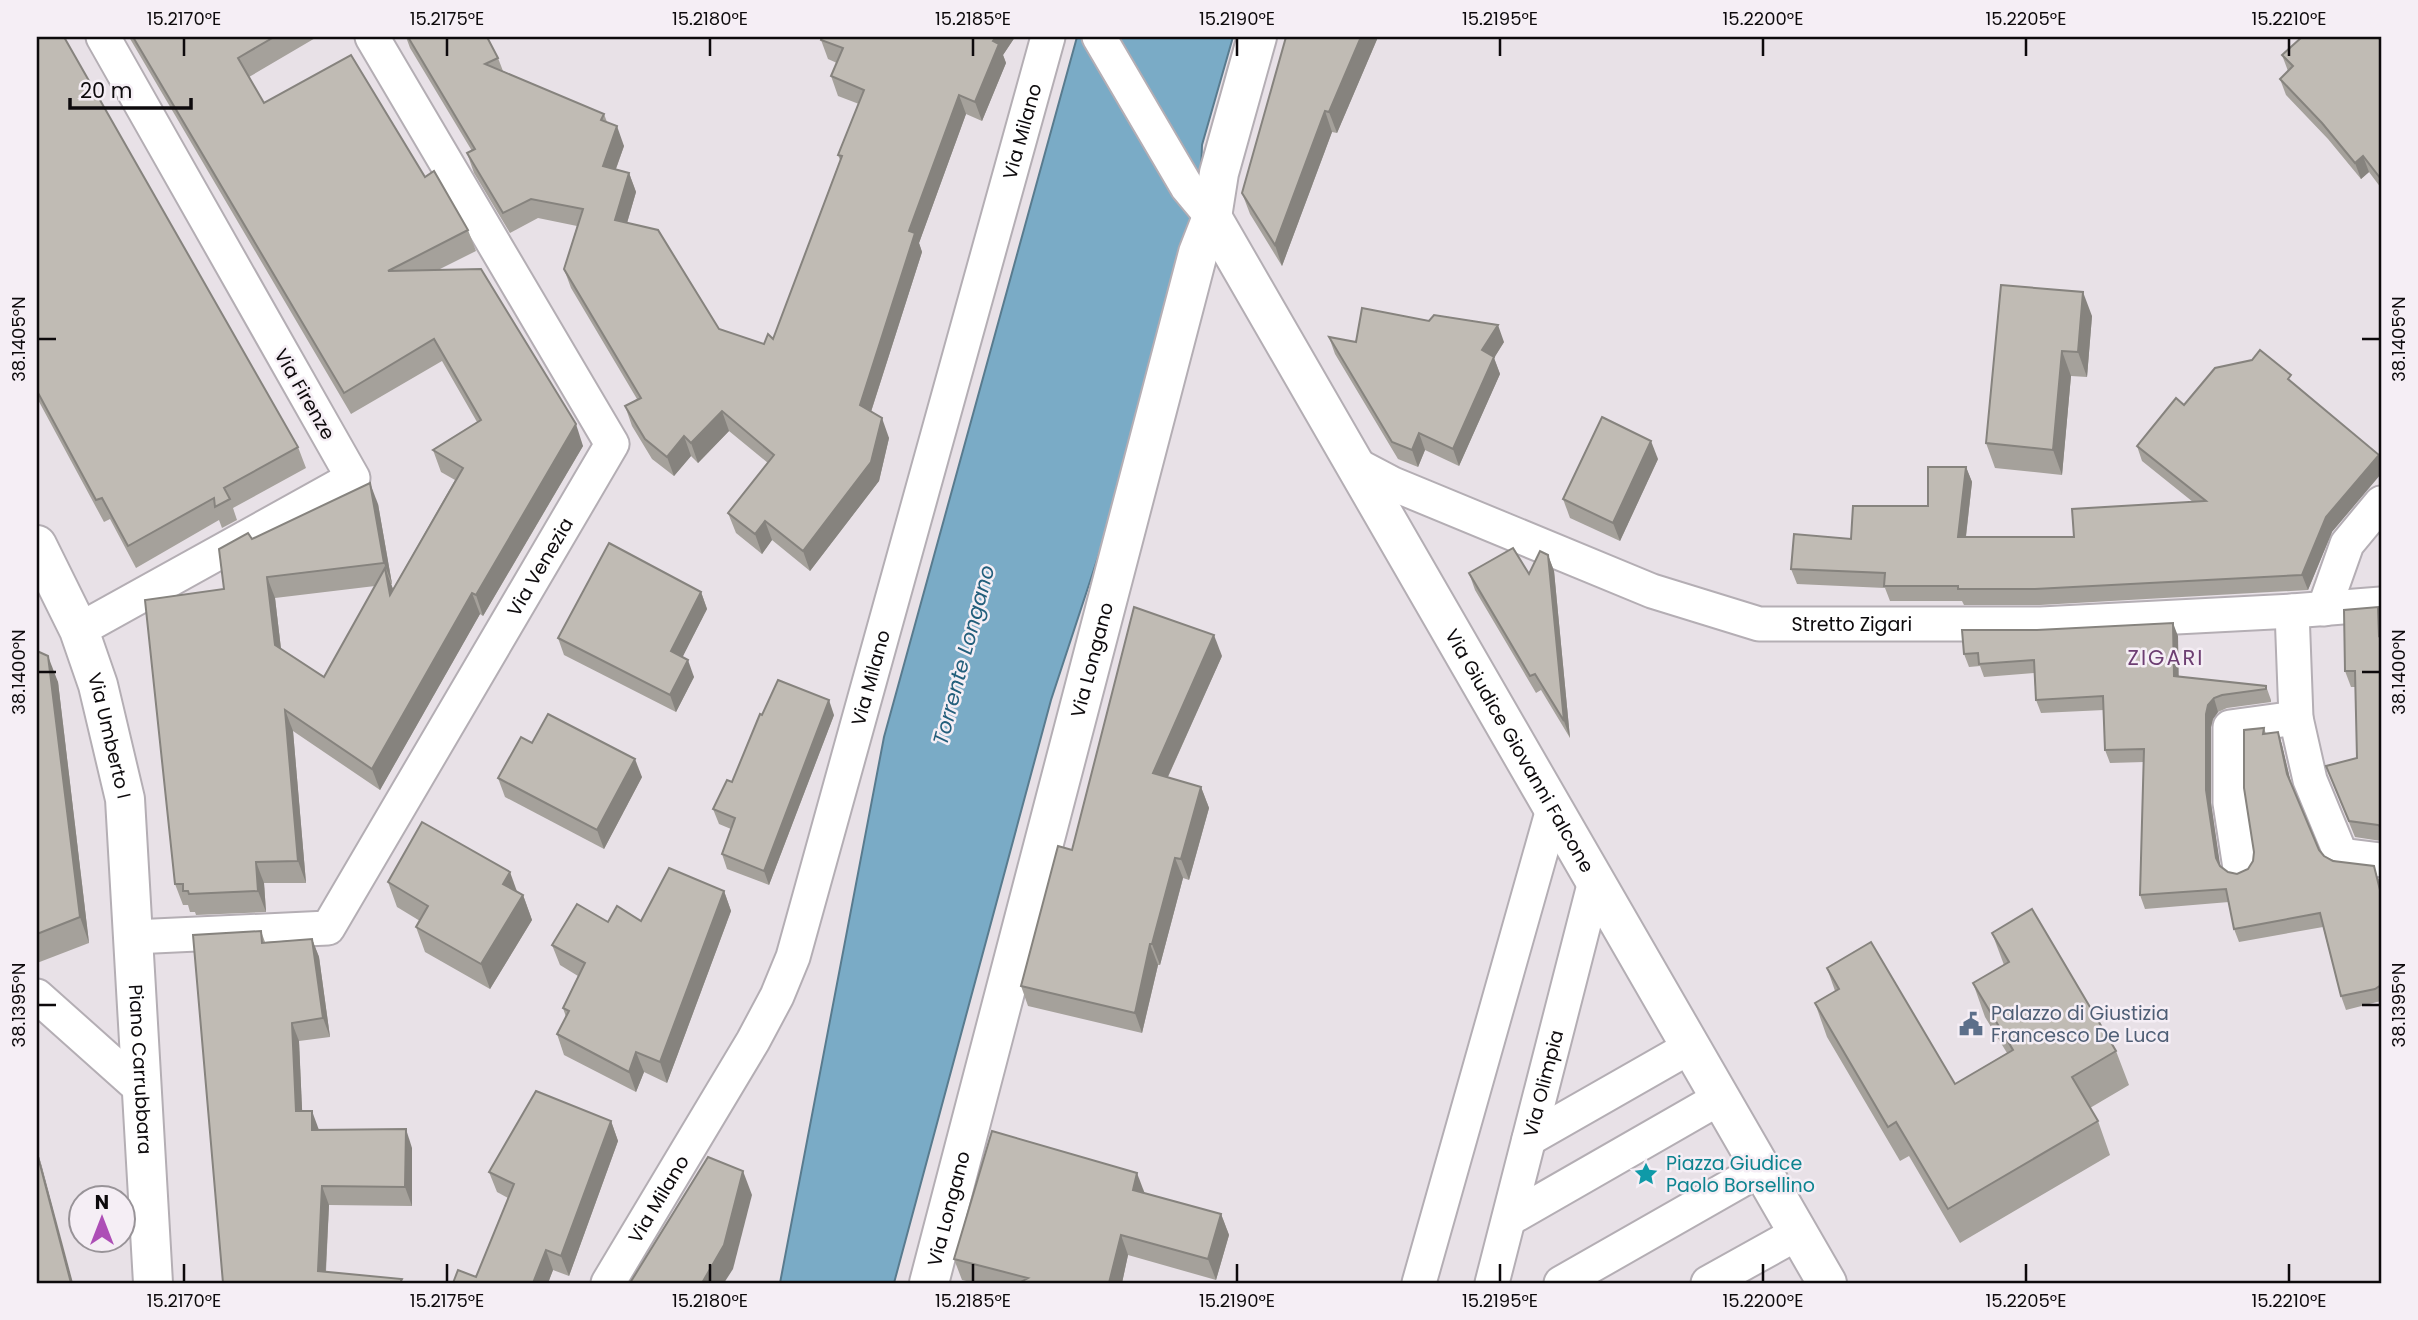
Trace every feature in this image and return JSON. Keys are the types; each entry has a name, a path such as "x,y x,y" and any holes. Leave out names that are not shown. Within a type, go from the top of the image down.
{"street":[{"name":"Via Firenze","path":"79,630 353,478 103,37"},
{"name":"Via Venezia","path":"134,937 328,928 612,444 372,37"},
{"name":"Via Milano","path":"608,1283 753,1041 777,996 793,957 1048,37"},
{"path":"1099,37 1187,187 1212,217"},
{"name":"Via Longano","path":"929,1283 1198,253 1212,217 1219,173 1257,37"},
{"name":"Via Giudice Giovanni Falcone","path":"1212,217 1826,1283"},
{"name":"Stretto Zigari","path":"1355,464 1393,484 1652,592 1759,624 2041,624 2381,604"},
{"path":"2381,503 2347,544 2308,610 2296,718 2310,780 2341,855 2381,860"},
{"name":"Via Umberto I","path":"37,545 79,630 98,685 124,799 134,937"},
{"path":"2240,868 2230,803 2230,727 2296,718"},
{"path":"1419,1283 1553,809"},
{"name":"Via Olimpia","path":"1492,1283 1595,881"},
{"name":"Piano Carrubbara","path":"134,937 140,1088 153,1283"},
{"path":"37,996 140,1088"},
{"path":"1529,1139 1690,1047"},
{"path":"1509,1219 1720,1098"},
{"path":"1561,1283 1761,1168"},
{"path":"1708,1283 1798,1233"}],"water":[{"name":"Torrente Longano","path":"1077,37 1233,37 1202,145 1198,253 1051,700 894,1283 780,1283 884,737"}],"building":[{"path":"37,37 64,37 298,447 224,488 230,499 215,507 214,498 128,546 102,498 96,500 37,391"},
{"path":"133,37 274,37 238,58 264,103 351,55 425,177 434,171 468,230 388,271 481,269 576,424 476,595 472,593 372,769 285,710 298,861 256,862 258,891 189,894 188,891 183,891 183,884 175,884 145,600 224,589 219,549 248,533 252,539 370,483 384,563 267,577 275,645 324,677 385,568 390,595 463,468 433,450 481,420 434,339 344,393"},
{"path":"408,37 487,37 498,58 485,64 604,114 601,120 617,126 603,166 629,173 615,220 658,230 719,329 764,344 768,334 773,339 842,156 838,155 864,90 831,76 843,48 821,40 822,37 996,37 993,41 999,44 975,102 959,95 909,231 915,233 860,405 882,418 871,462 803,551 765,521 755,534 728,513 774,455 722,411 691,443 684,436 667,457 645,439 625,406 641,398 564,269 583,209 531,199 503,213 467,153 475,149"},
{"path":"1286,37 1361,37 1329,112 1325,111 1275,245 1242,193"},
{"path":"2302,37 2378,37 2381,41 2381,179 2363,156 2355,163 2280,79 2293,66 2282,55"},
{"path":"2001,285 2083,292 2078,352 2062,351 2053,450 1986,443"},
{"path":"1362,308 1429,321 1434,315 1498,325 1482,350 1494,357 1453,449 1419,433 1412,450 1392,442 1329,337 1356,342"},
{"path":"2260,350 2291,375 2288,379 2379,455 2326,517 2302,575 2035,589 1958,589 1958,586 1884,586 1885,573 1791,569 1794,534 1851,539 1853,506 1928,506 1928,467 1966,467 1958,537 2074,537 2072,509 2206,501 2137,446 2176,398 2184,405 2215,368 2252,360"},
{"path":"1602,417 1651,441 1613,523 1563,499"},
{"path":"609,543 701,592 671,651 688,660 670,695 558,638"},
{"path":"1513,548 1529,574 1540,551 1548,555 1564,721 1535,674 1530,676 1469,573"},
{"path":"1134,607 1214,635 1153,773 1201,787 1181,859 1175,858 1150,944 1135,1013 1021,986 1058,846 1072,850"},
{"path":"2378,607 2379,636 2381,635 2381,827 2349,821 2326,766 2357,758 2355,671 2345,671 2344,610"},
{"path":"2173,623 2174,676 2266,686 2266,689 2222,695 2214,698 2208,705 2206,790 2216,858 2220,866 2237,874 2248,869 2253,861 2244,788 2244,730 2264,728 2263,734 2278,732 2287,774 2319,850 2333,861 2374,866 2381,894 2381,985 2375,989 2341,996 2320,913 2234,929 2226,889 2140,895 2144,749 2105,750 2103,696 2036,700 2034,660 1979,664 1978,653 1964,654 1962,630 2037,630"},
{"path":"37,651 48,656 80,917 37,934"},
{"path":"778,680 829,700 764,871 722,854 735,818 713,809 727,780 732,782 760,714 762,715"},
{"path":"548,714 635,759 597,830 498,778 521,737 532,743"},
{"path":"422,822 510,872 503,884 523,895 481,964 416,927 428,906 388,882"},
{"path":"669,868 724,891 660,1062 636,1052 629,1072 557,1034 569,1011 563,1008 585,963 552,945 577,904 608,922 617,906 641,921"},
{"path":"2032,909 2116,1051 2072,1077 2098,1121 1948,1209 1896,1122 1888,1127 1815,1003 1839,989 1827,968 1871,942 1955,1084 2013,1050 1973,983 2009,962 1992,933"},
{"path":"261,931 262,943 312,939 323,1018 292,1023 296,1111 312,1111 312,1130 406,1129 405,1187 322,1186 318,1271 402,1279 400,1283 223,1283 193,935"},
{"path":"536,1091 611,1121 561,1256 546,1250 533,1283 453,1283 458,1270 476,1277 514,1184 489,1172"},
{"path":"992,1131 1137,1173 1133,1190 1221,1214 1208,1259 1121,1235 1109,1283 1019,1283 1028,1278 954,1259"},
{"path":"37,1153 71,1283 37,1283"},
{"path":"708,1157 743,1171 724,1245 702,1283 630,1283"}],"place":[{"name":"Palazzo di Giustizia Francesco De Luca","path":"1971,1024"},
{"name":"Piazza Giudice Paolo Borsellino","path":"1646,1174"}],"district":[{"name":"ZIGARI","path":"2166,658"}]}
